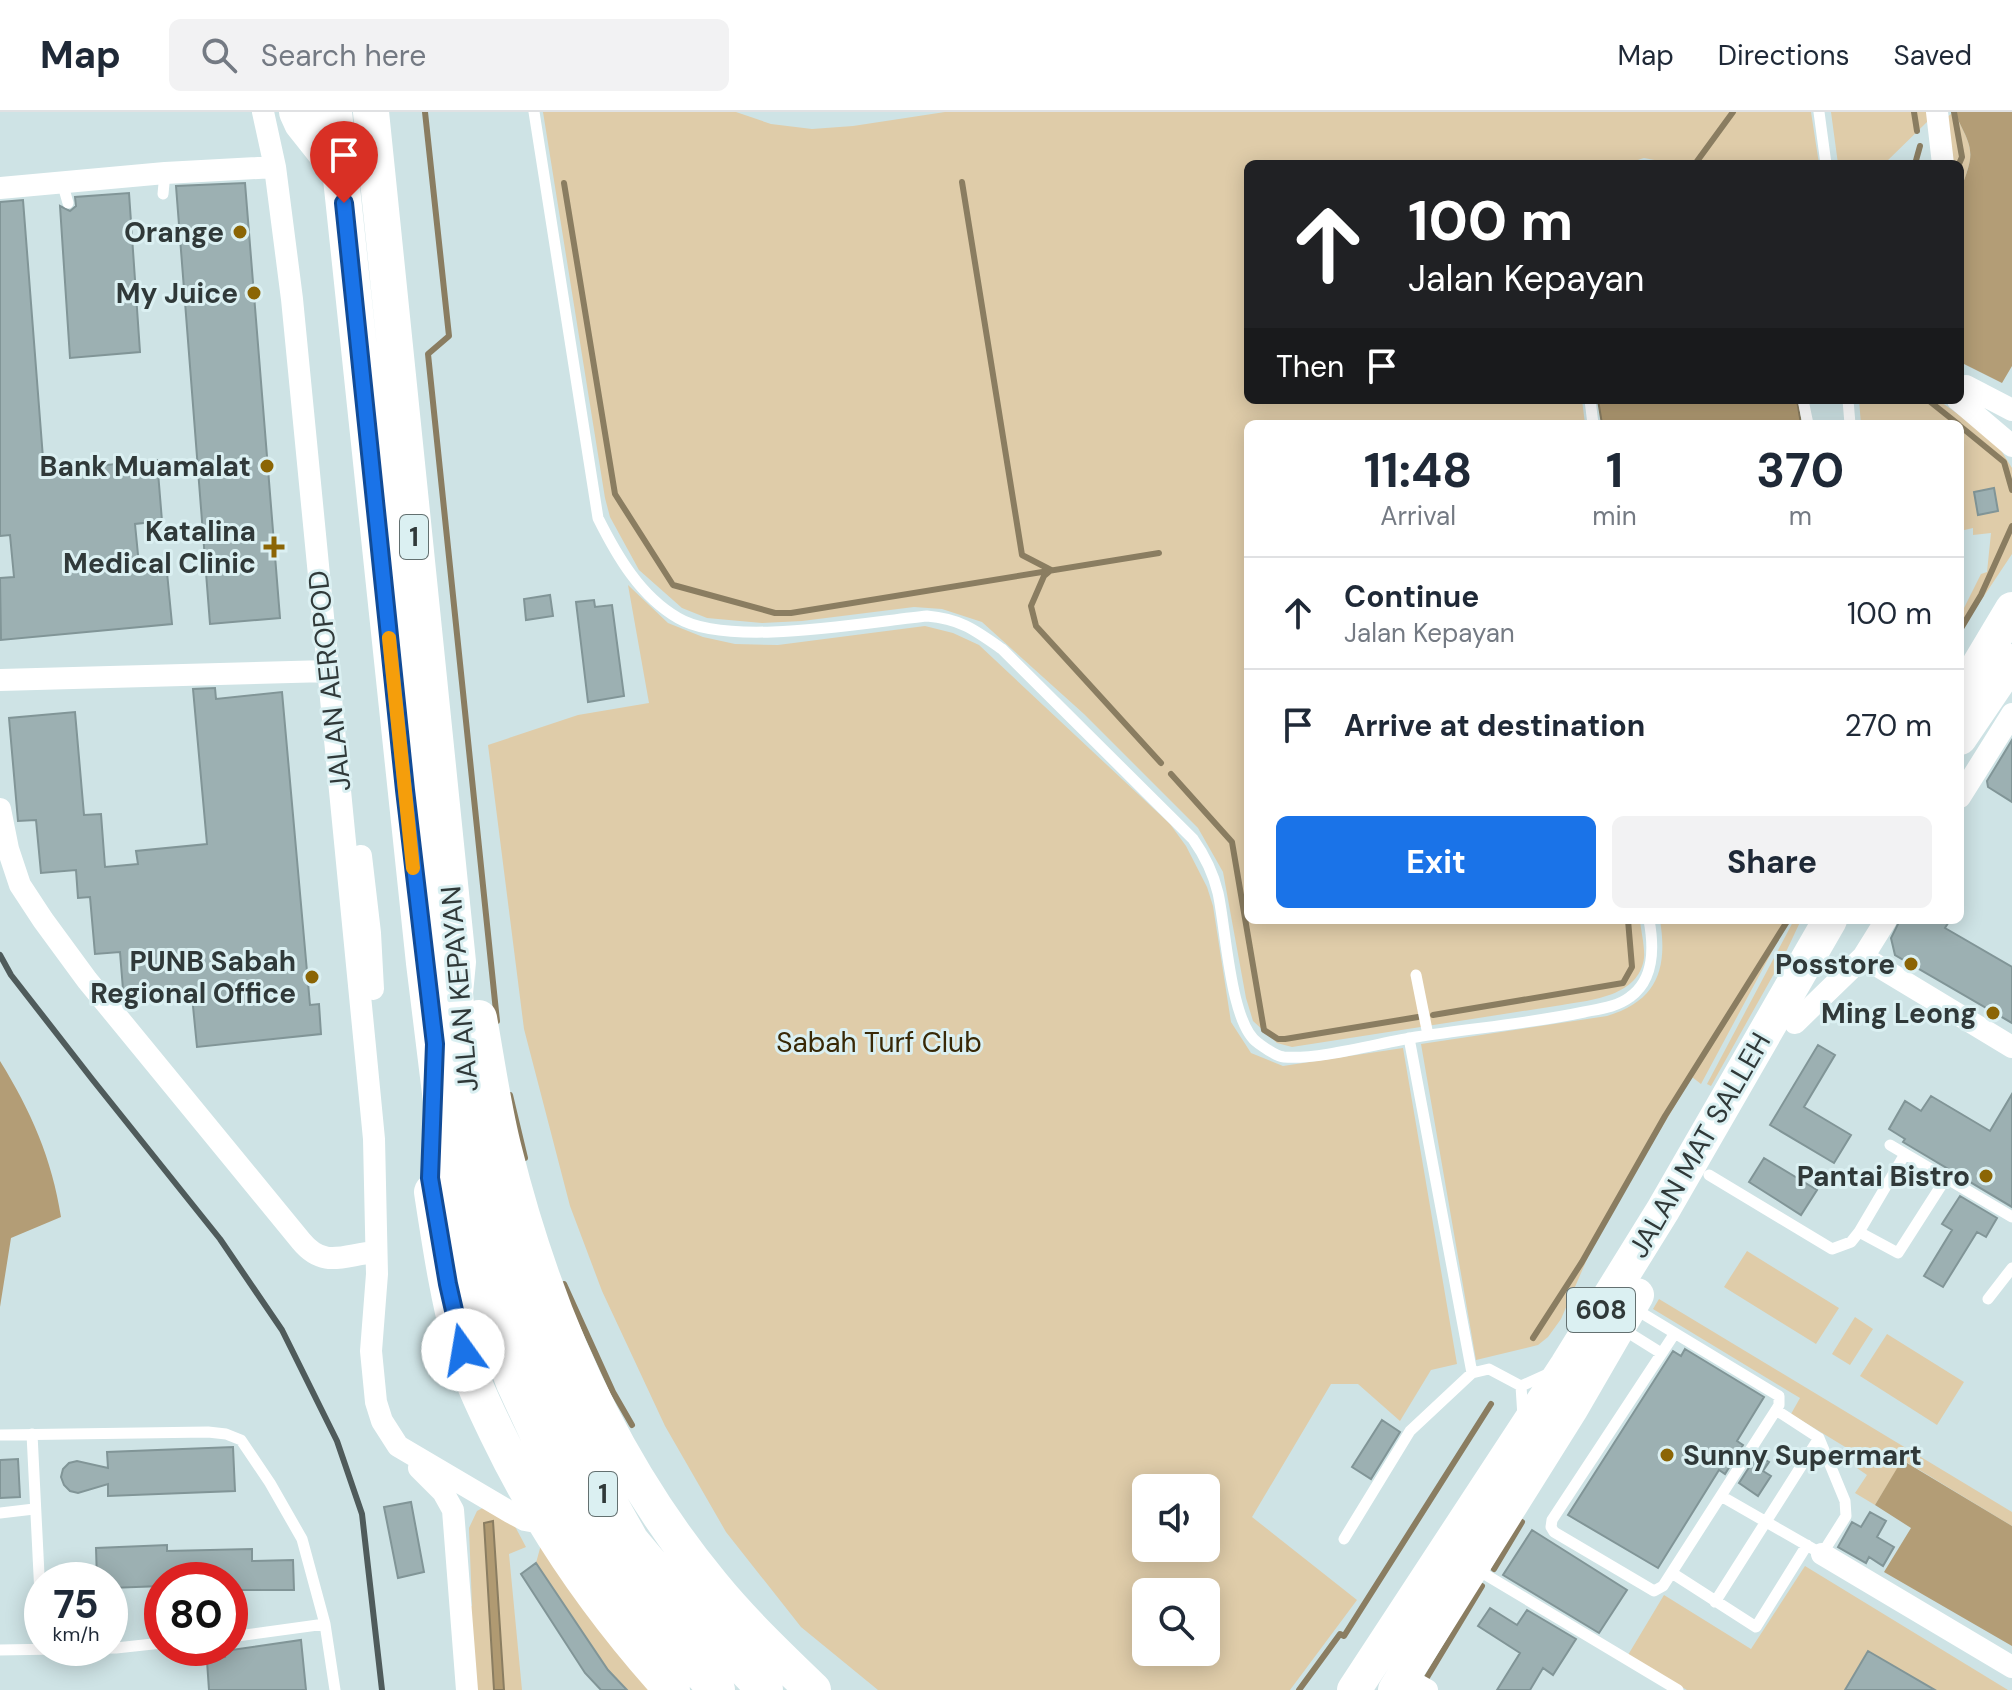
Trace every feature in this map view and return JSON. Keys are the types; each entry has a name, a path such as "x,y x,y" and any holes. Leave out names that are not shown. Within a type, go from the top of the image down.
{"highway":[{"path":"297,112 302,123 341,172"},
{"name":"JALAN KEPAYAN","path":"334,112 406,805 450,1174 461,1225 521,1317 588,1465 625,1531 689,1610 765,1690"},
{"name":"JALAN KEPAYAN","path":"371,112 458,962 455,993 459,1045 489,1219 493,1327 552,1465 608,1557 671,1640 717,1690"},
{"path":"458,962 473,986 503,1147 529,1239 590,1397 626,1461 685,1550 744,1623 813,1690"},
{"path":"435,1044 430,1178 463,1350 504,1447 547,1524 577,1572 623,1634 672,1690"}],"main road":[{"path":"1964,689 2012,609"},
{"path":"1964,732 2012,661"},
{"name":"JALAN MAT SALLEH","path":"1354,1690 1567,1365 1663,1210 1828,924"},
{"name":"JALAN MAT SALLEH","path":"1409,1686 1471,1568 1571,1409 1709,1175 1850,924"}],"street":[{"name":"JALAN AEROPOD","path":"263,112 275,167 292,299 374,1139 377,1274 371,1351 375,1389 382,1421 398,1446 443,1492 453,1510 467,1690"},
{"path":"1939,123 1943,160"},
{"path":"0,188 62,181 164,183 275,167"},
{"path":"1964,387 2010,404"},
{"path":"1963,404 2012,446"},
{"path":"0,680 328,671"},
{"path":"1964,791 2012,714"},
{"path":"0,809 8,849 20,885 43,920 87,980 301,1241 316,1256 329,1259 375,1252"},
{"path":"1795,1023 1863,957 1884,924"},
{"path":"1863,957 2012,1047"},
{"path":"398,1446 525,1520 547,1524"},
{"path":"458,1559 470,1511 486,1497"},
{"path":"1815,1550 2012,1667"}],"lane":[{"path":"534,112 598,518 613,548 648,594 679,619 700,627 730,632 760,633 927,616 950,618 967,624 1002,649 1193,839 1208,861 1237,1007 1244,1027 1253,1040 1280,1057 1302,1057 1610,1006 1630,997 1644,982 1654,947 1650,924"},
{"path":"1819,112 1825,160"},
{"path":"62,181 68,203"},
{"path":"1416,975 1428,1035"},
{"path":"1409,1038 1472,1373"},
{"path":"1890,1145 2012,1217"},
{"path":"1709,1175 1832,1249 1851,1242 1859,1232 1905,1154"},
{"path":"1859,1232 1898,1253 1946,1178"},
{"path":"1988,1299 2012,1268"},
{"path":"1624,1316 1675,1333 1779,1396 1776,1410 1672,1573 1663,1586 1654,1591 1554,1532 1551,1527 1552,1520 1675,1333"},
{"path":"1624,1316 1661,1353"},
{"path":"1521,1386 1567,1365"},
{"path":"1344,1539 1410,1431 1472,1373 1489,1369 1521,1386"},
{"path":"1521,1386 1524,1429"},
{"path":"1672,1573 1756,1627 1815,1550 1846,1516 1847,1509 1819,1438 1776,1410"},
{"path":"0,1435 208,1432 241,1440 302,1539 325,1624 335,1690"},
{"path":"32,1434 37,1562"},
{"path":"1715,1602 1819,1438"},
{"path":"1721,1496 1815,1550"},
{"path":"0,1513 34,1509"},
{"path":"1471,1568 1678,1690"},
{"path":"248,1635 325,1624"},
{"path":"0,1650 24,1649"}],"green space":[{"path":"543,112 736,112 771,124 812,129 945,112 1811,112 1818,160 1244,160 1244,404 1582,404 1584,420 1244,420 1244,924 1640,924 1644,958 1640,971 1624,988 1600,998 1292,1047 1277,1043 1253,1021 1223,872 1198,828 1084,714 982,622 942,609 914,607 802,621 762,623 707,618 682,608 639,570 610,517"},
{"path":"1831,112 1928,112 1929,120 1888,160 1837,160"},
{"path":"1954,112 1970,150 1964,179 1964,160 1949,160 1947,117"},
{"path":"1859,404 1944,404 1997,444 2012,468 2012,554 1964,626 1964,608 1981,574 1987,572 1991,533 1973,535 1973,528 1964,530 1964,420 1861,420"},
{"name":"Sabah Turf Club","path":"628,585 668,623 703,637 735,644 778,645 925,626 953,633 979,645 1170,824 1186,846 1213,906 1231,1022 1251,1053 1283,1066 1403,1048 1457,1364 1431,1370 1400,1421 1358,1384 1331,1384 1252,1517 1357,1600 1290,1690 878,1690 801,1627 726,1532 665,1426 602,1291 570,1206 524,1029 488,745 578,715 649,703"},
{"path":"1660,924 1787,924 1701,1084 1692,1077 1598,1234 1561,1319 1538,1345 1476,1360 1421,1044 1607,1016 1624,1010 1638,1002 1655,981 1660,968"},
{"path":"1792,924 1799,924 1711,1086 1707,1084"},
{"path":"1747,1251 1839,1308 1816,1344 1724,1287"},
{"path":"1659,1299 2012,1512 2012,1526 1903,1460 1875,1505 1855,1493 1867,1475 1854,1466 1860,1456 1791,1414 1800,1398 1653,1309"},
{"path":"1855,1317 1873,1329 1850,1365 1832,1354"},
{"path":"1887,1334 1964,1382 1937,1425 1860,1376"},
{"path":"492,1503 510,1517 526,1547 509,1554 522,1690 504,1690 493,1522 484,1523 494,1690 475,1690 468,1607 472,1606 469,1528 477,1511"},
{"path":"542,1541 652,1690 627,1690 608,1670 536,1563"},
{"path":"1805,1566 2008,1690 1687,1690 1628,1655 1664,1595 1751,1649"}],"shaded area":[{"path":"1954,112 2012,112 2012,366 2002,383 1964,364 1964,179 1970,158 1965,135"},
{"path":"1599,404 1798,404 1800,420 1601,420"},
{"path":"0,1061 39,1136 61,1217 11,1238 0,1307"},
{"path":"1902,1460 2012,1526 2012,1646 1884,1572 1911,1528 1875,1505"},
{"path":"493,1521 504,1690 494,1690 484,1523"}],"building":[{"path":"245,183 280,618 210,624 176,186"},
{"path":"129,193 140,352 70,358 60,206 70,211 76,206 75,197"},
{"path":"23,200 44,471 157,460 162,521 135,524 139,565 166,562 172,624 1,640 0,578 14,577 10,535 0,536 0,202"},
{"path":"1994,488 1998,511 1978,515 1974,492"},
{"path":"550,595 553,616 526,620 524,599"},
{"path":"594,600 595,607 612,605 624,696 588,702 576,602"},
{"path":"215,688 216,699 282,692 310,1005 319,1004 321,1034 197,1047 192,996 124,1002 120,952 95,954 90,897 78,898 76,870 41,873 36,820 18,821 9,718 75,712 84,815 101,814 105,867 138,864 136,851 207,844 193,689"},
{"path":"2012,740 2012,802 1988,787 1987,781"},
{"path":"1898,924 1948,924 1945,928 2012,967 2012,1023 1895,955 1891,938"},
{"path":"1818,1045 1835,1055 1804,1107 1851,1135 1834,1163 1770,1125"},
{"name":"Pantai Bistro","path":"2012,1094 2012,1207 1903,1142 1905,1139 1889,1129 1905,1101 1921,1111 1931,1096 1990,1131"},
{"path":"1764,1158 1817,1190 1801,1215 1749,1182"},
{"path":"1960,1196 1997,1218 1986,1237 1977,1232 1943,1287 1924,1276 1952,1230 1942,1224"},
{"name":"Sunny Supermart","path":"1685,1349 1764,1397 1737,1441 1743,1445 1725,1474 1719,1470 1658,1568 1568,1515 1673,1351 1681,1356"},
{"path":"1382,1420 1400,1432 1371,1479 1352,1467"},
{"path":"233,1447 235,1491 108,1496 108,1484 78,1493 70,1491 61,1477 69,1463 77,1461 108,1468 107,1452"},
{"path":"1757,1455 1769,1462 1763,1471 1771,1476 1758,1496 1739,1483"},
{"path":"18,1459 20,1497 0,1498 0,1460"},
{"path":"411,1502 424,1572 398,1578 384,1507"},
{"path":"1870,1512 1886,1521 1877,1537 1894,1547 1883,1566 1869,1557 1866,1563 1838,1547 1852,1522 1861,1527"},
{"path":"1532,1530 1627,1590 1599,1633 1503,1575"},
{"path":"167,1545 167,1551 252,1549 252,1561 293,1560 294,1590 248,1590 248,1562 144,1562 144,1587 128,1587 128,1562 96,1562 96,1548"},
{"path":"536,1563 608,1670 627,1690 601,1690 585,1673 521,1574"},
{"path":"1490,1608 1517,1625 1527,1610 1576,1639 1553,1675 1543,1668 1530,1690 1497,1690 1520,1653 1478,1626"},
{"path":"301,1640 306,1690 209,1690 207,1666 248,1666 248,1648"},
{"path":"1868,1651 1935,1690 1845,1690"}],"waterway":[{"path":"425,112 449,336 428,354 497,1021"},
{"path":"1698,160 1733,112"},
{"path":"1914,112 1917,131"},
{"path":"1954,112 1961,160"},
{"path":"1916,160 1920,146"},
{"path":"962,182 1022,555 1051,570 1044,576 1031,606 1036,626 1161,763"},
{"path":"564,183 615,494 673,585 775,613 791,613 1159,553"},
{"path":"1933,404 1953,420"},
{"path":"1964,429 2004,462 2012,490"},
{"path":"1964,623 1981,595 2012,526"},
{"path":"1171,774 1232,842 1244,912"},
{"path":"1246,924 1264,1030 1278,1039 1418,1017"},
{"path":"1433,1015 1623,983 1632,967 1628,924"},
{"path":"1533,1338 1582,1262 1665,1116 1785,924"},
{"path":"510,1095 525,1158"},
{"path":"564,1284 613,1392 632,1425"},
{"path":"1299,1690 1340,1634 1344,1636 1491,1404"},
{"path":"1494,1569 1522,1522"},
{"path":"1426,1679 1482,1586"}],"railway":[{"path":"0,955 11,975 220,1239 282,1330 337,1441 362,1514 382,1690"}],"slow traffic":[{"path":"389,638 413,868"}],"place":[{"name":"Orange","path":"240,232"},
{"name":"My Juice","path":"254,293"},
{"name":"Bank Muamalat","path":"267,466"},
{"name":"Katalina Medical Clinic","path":"274,547"},
{"name":"Posstore","path":"1911,964"},
{"name":"PUNB Sabah Regional Office","path":"312,977"},
{"name":"Ming Leong","path":"1993,1013"},
{"name":"Pantai Bistro","path":"1986,1176"},
{"name":"Sunny Supermart","path":"1667,1455"}],"route":[{"path":"344,203 405,790 435,1044 430,1178 463,1350"}]}
